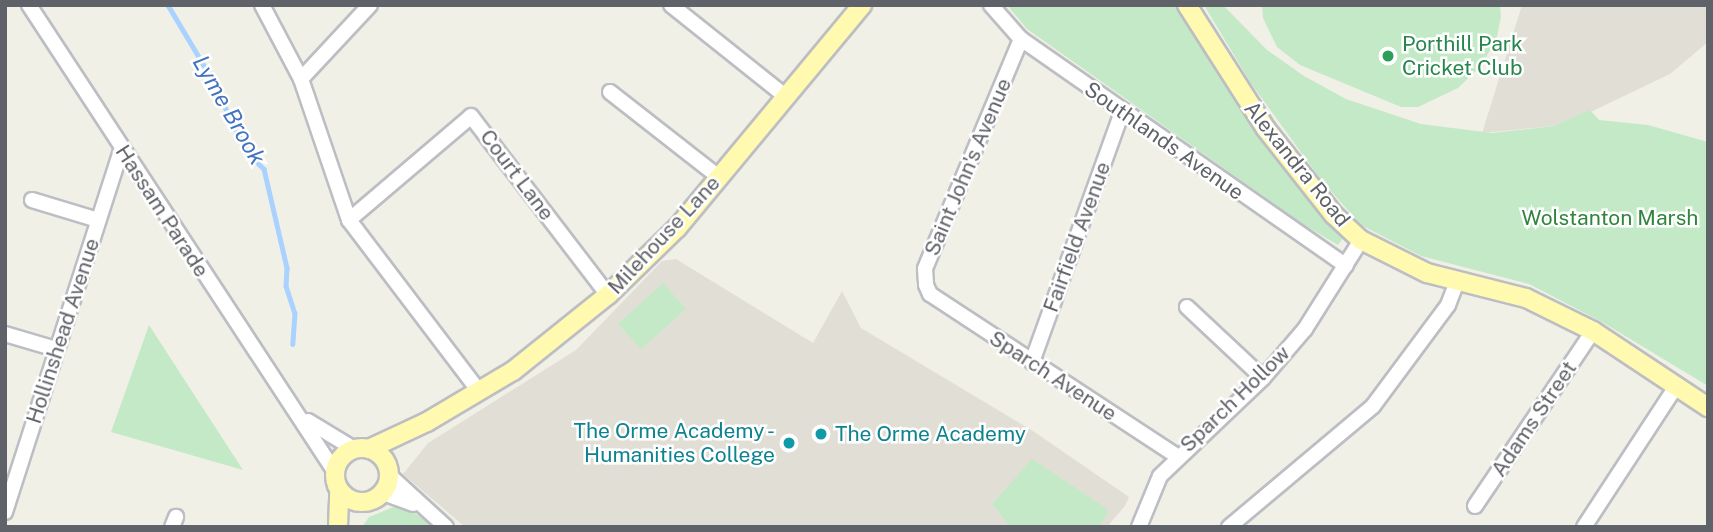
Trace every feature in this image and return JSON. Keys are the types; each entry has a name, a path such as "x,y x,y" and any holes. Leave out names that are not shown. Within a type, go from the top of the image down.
{"main road":[{"name":"Milehouse Lane","path":"361,449 427,422 479,391 554,342 608,295 677,228 862,5"},
{"name":"Alexandra Road","path":"1186,5 1266,129 1334,215 1361,240 1399,262 1526,299 1593,331 1708,407"},
{"name":"Milehouse Lane","path":"389,471 427,422"},
{"path":"338,527 339,491 335,472 341,457 361,449 383,457 389,471 376,498 346,527"},
{"path":"339,491 351,500 376,498"}],"street":[{"name":"Hassam Parade","path":"29,5 121,150 299,414 335,472"},
{"path":"262,5 301,79 349,220 479,391"},
{"path":"301,79 370,5"},
{"path":"671,5 785,96"},
{"name":"Southlands Avenue","path":"991,5 1021,40 1346,266"},
{"name":"Saint John's Avenue","path":"930,295 925,269 1021,40"},
{"path":"610,92 719,178"},
{"name":"Fairfield Avenue","path":"1032,362 1122,112"},
{"name":"Court Lane","path":"349,220 471,116 608,295"},
{"name":"Hollinshead Avenue","path":"5,512 121,150"},
{"path":"32,200 98,220"},
{"name":"Sparch Hollow","path":"1139,527 1147,500 1177,456 1262,378 1305,329 1361,240"},
{"path":"1229,527 1373,406 1448,305 1457,281"},
{"name":"Sparch Avenue","path":"930,295 1177,456"},
{"path":"1186,307 1262,378"},
{"name":"Adams Street","path":"1475,506 1593,331"},
{"path":"5,334 56,349"},
{"path":"1584,527 1677,385"},
{"name":"Hassam Parade","path":"299,414 361,449"},
{"path":"389,471 418,505 446,527"},
{"path":"376,498 418,505"}],"shaded area":[{"path":"1522,5 1708,5 1708,42 1670,74 1576,119 1554,126 1482,133"},
{"name":"The Orme Academy","path":"676,259 813,343 842,291 861,328 1033,431 1129,497 1125,506 1107,527 465,527 403,474 428,443 576,350 662,261"}],"green space":[{"path":"1007,5 1174,5 1289,175 1344,237 1338,245 1304,225 1027,29"},
{"name":"Wolstanton Marsh","path":"1204,5 1223,5 1267,50 1304,76 1346,99 1421,124 1492,133 1554,126 1590,110 1599,120 1648,125 1708,142 1708,386 1602,322 1529,284 1421,256 1361,225 1321,180 1250,82"},
{"name":"Porthill Park Cricket Club","path":"1262,5 1500,5 1501,16 1497,37 1482,65 1458,88 1418,107 1401,107 1300,65 1277,47 1263,18"},
{"path":"663,283 686,309 641,349 618,324"},
{"path":"149,325 243,470 111,432"},
{"path":"1032,459 1106,508 1108,514 1098,527 1011,527 992,504"},
{"path":"401,504 436,527 362,527 369,517"}],"waterway":[{"name":"Lyme Brook","path":"168,5 208,72 248,154 264,169 287,268 286,286 295,313 293,344"}],"place":[{"name":"Porthill Park Cricket Club","path":"1388,56"},
{"name":"The Orme Academy","path":"821,434"},
{"name":"The Orme Academy - Humanities College","path":"789,443"}]}
